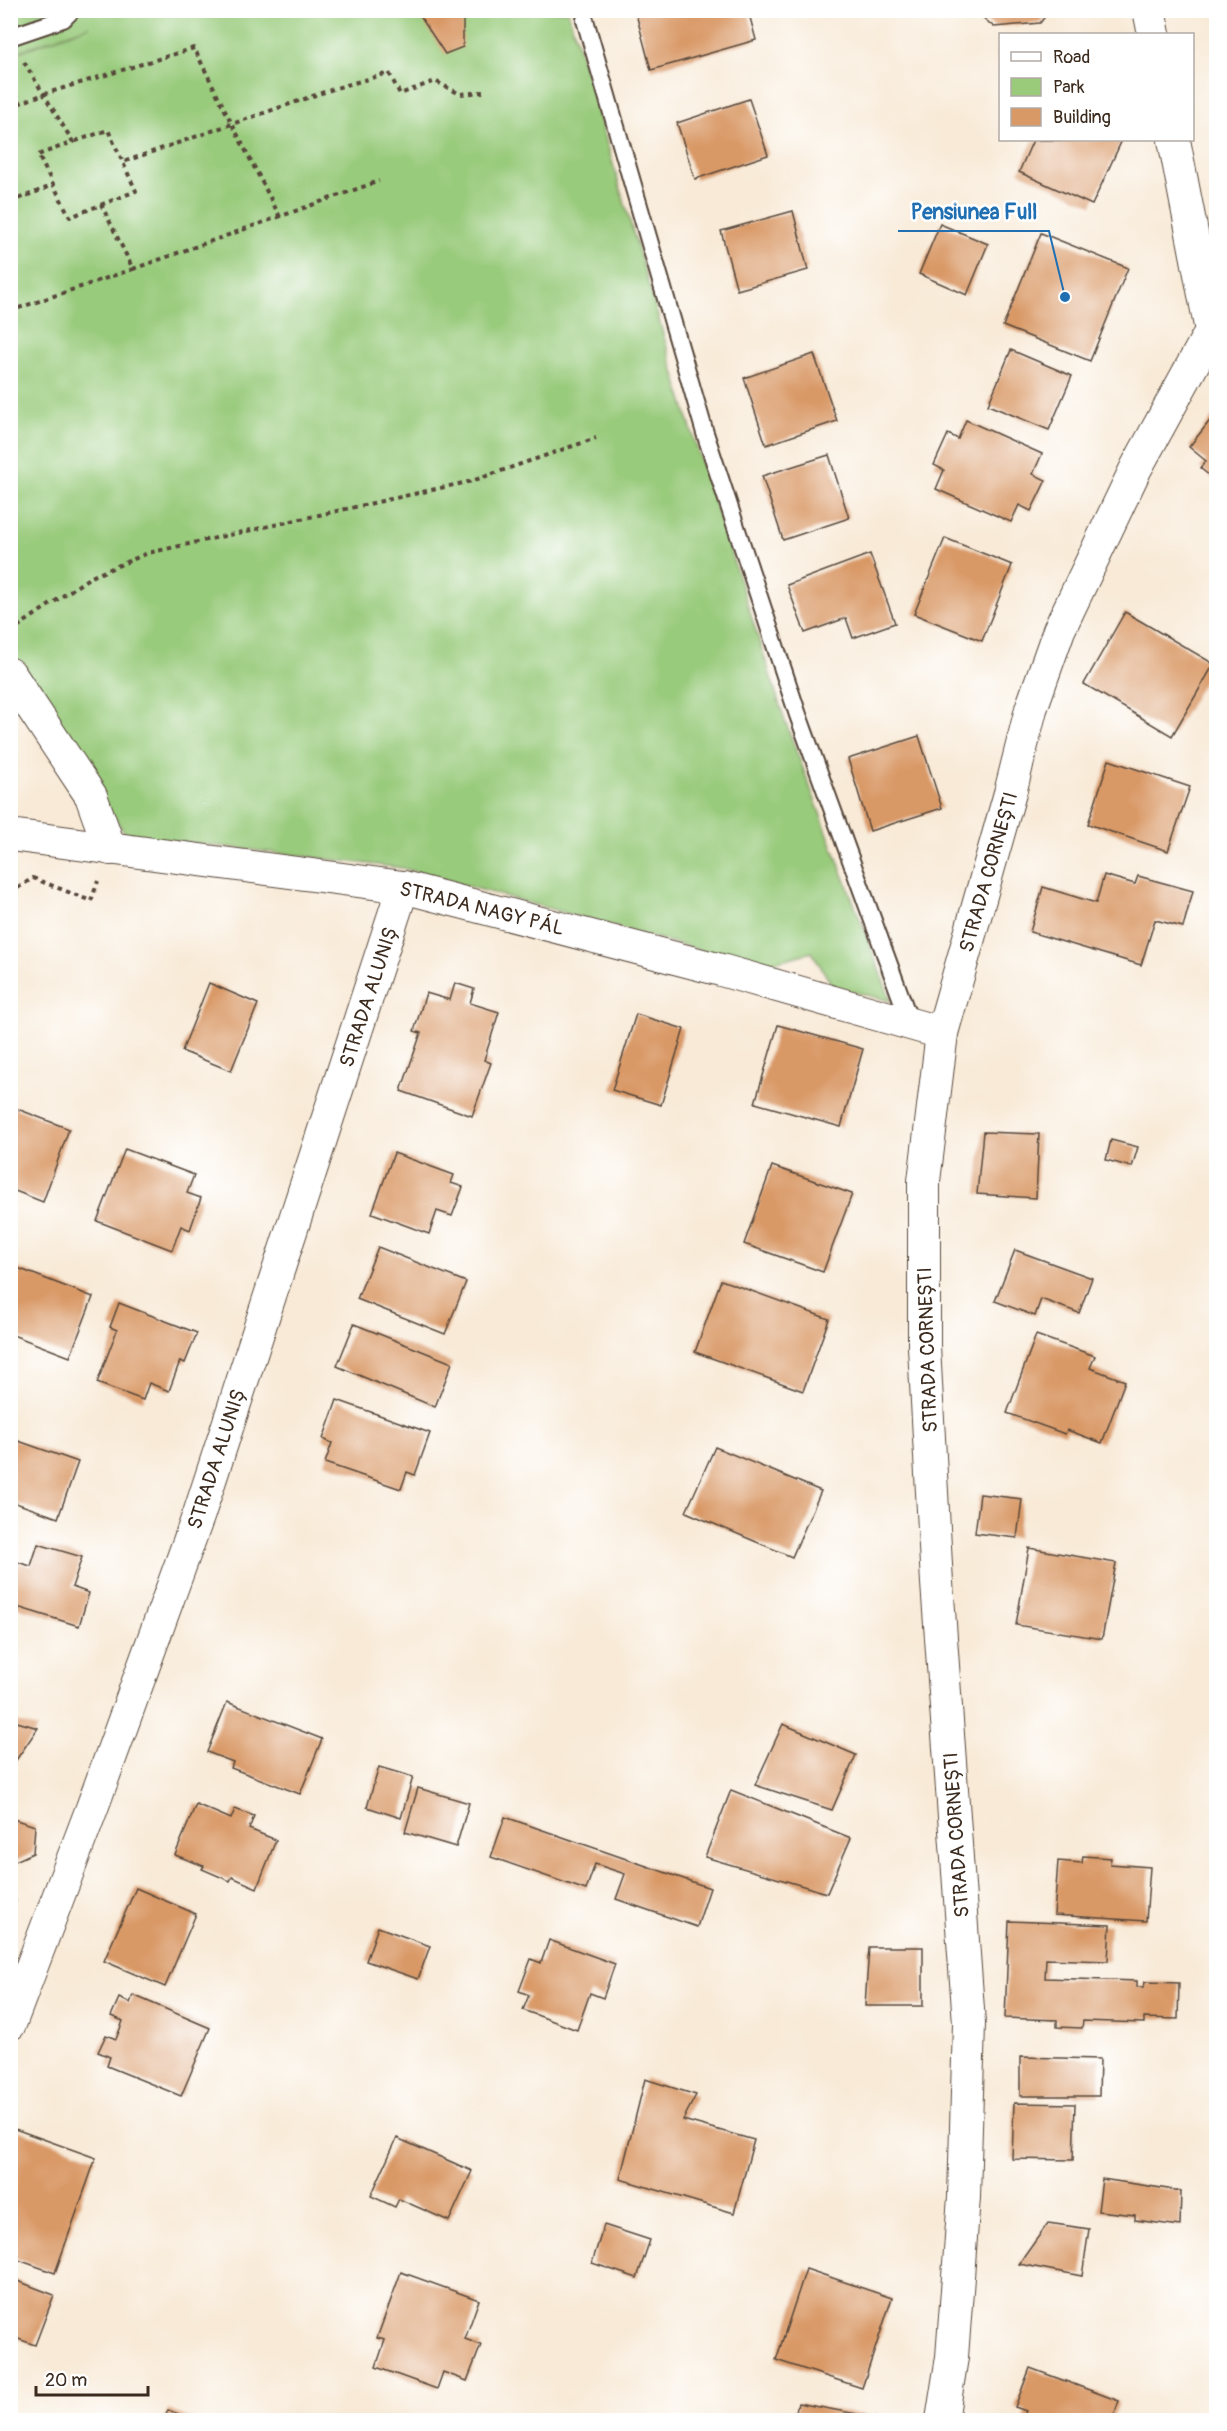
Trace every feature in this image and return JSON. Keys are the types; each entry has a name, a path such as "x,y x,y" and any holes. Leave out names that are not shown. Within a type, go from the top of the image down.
{"street":[{"path":"1149,10 1154,33"},
{"name":"STRADA CORNEȘTI","path":"942,2421 952,2357 964,2197 969,2023 937,1583 924,1347 924,1181 942,1033 1010,793 1031,709 1059,630 1136,468 1214,327 1174,141"},
{"path":"10,674 91,796 110,849"},
{"name":"STRADA NAGY PÁL","path":"10,835 403,887 711,967 942,1033"},
{"name":"STRADA ALUNIȘ","path":"10,2024 93,1808 199,1514 403,887"}],"lane":[{"path":"11,37 63,19 72,10"},
{"path":"585,20 705,433 798,716 911,1025"}],"path":[{"path":"11,37 73,142"},
{"path":"10,107 44,94 194,48 280,217"},
{"path":"123,162 336,88 389,73 400,94 435,81 460,94 483,92"},
{"path":"108,130 123,162 136,191 70,217 38,155 108,130"},
{"path":"10,311 379,181"},
{"path":"10,202 54,185"},
{"path":"101,204 133,269"},
{"path":"10,632 89,578 148,553 472,481 596,438"},
{"path":"10,893 33,878 91,901 110,849"}],"green space":[{"path":"11,11 568,11 694,439 785,721 891,1001 833,987 812,952 758,966 402,868 126,835 11,662 10,55 90,26 11,54"}],"building":[{"path":"416,10 463,10 463,47 445,54"},
{"path":"635,10 748,10 756,40 651,70"},
{"path":"974,10 1050,10 1040,23 994,27"},
{"path":"749,99 768,155 695,179 677,123"},
{"path":"1033,141 1122,141 1092,205 1019,172"},
{"path":"793,211 808,270 737,290 721,231"},
{"path":"940,224 988,244 967,295 919,274"},
{"path":"1041,233 1128,268 1090,361 1003,326"},
{"path":"1011,350 1072,376 1049,430 988,405"},
{"path":"814,354 837,421 766,445 744,378"},
{"path":"1216,413 1216,481 1200,468 1206,461 1189,447"},
{"path":"966,420 1042,454 1033,474 1046,480 1031,511 1019,505 1011,522 936,489 944,470 934,465 948,434 958,439"},
{"path":"829,455 849,518 783,540 762,476"},
{"path":"945,538 1012,565 982,641 914,614"},
{"path":"870,554 895,623 853,638 846,618 805,633 787,585"},
{"path":"1125,612 1214,664 1172,736 1084,684"},
{"path":"919,736 942,808 870,831 848,759"},
{"path":"1109,760 1190,787 1168,851 1088,824"},
{"path":"1104,875 1135,884 1138,876 1193,891 1183,927 1155,920 1141,965 1030,932 1043,887 1096,903"},
{"path":"209,983 258,1004 231,1071 182,1051"},
{"path":"455,983 474,989 470,1003 499,1012 484,1060 491,1063 472,1116 401,1091 421,1033 414,1031 426,993 450,1000"},
{"path":"636,1014 684,1029 661,1105 612,1090"},
{"path":"778,1025 863,1049 841,1127 755,1103"},
{"path":"10,1106 69,1129 43,1202 10,1189"},
{"path":"983,1132 1039,1134 1036,1198 977,1194"},
{"path":"1111,1140 1138,1147 1132,1167 1106,1160"},
{"path":"125,1149 194,1175 187,1193 201,1198 190,1230 181,1226 172,1250 97,1221"},
{"path":"394,1153 454,1175 451,1183 463,1187 452,1216 437,1211 429,1234 372,1213"},
{"path":"772,1166 852,1194 823,1272 744,1244"},
{"path":"378,1247 466,1282 445,1334 357,1299"},
{"path":"1015,1250 1092,1278 1079,1313 1041,1299 1035,1316 995,1301"},
{"path":"10,1265 93,1297 70,1357 10,1334"},
{"path":"721,1280 829,1319 803,1391 695,1352"},
{"path":"119,1303 197,1333 185,1363 180,1361 169,1391 149,1383 143,1400 97,1383 117,1330 110,1327"},
{"path":"354,1324 452,1363 435,1407 337,1366"},
{"path":"1036,1335 1095,1356 1090,1368 1125,1381 1102,1443 1067,1430 1065,1434 1007,1413"},
{"path":"337,1400 430,1433 415,1475 407,1472 401,1489 325,1463 332,1443 323,1439"},
{"path":"10,1438 78,1462 58,1518 10,1501"},
{"path":"715,1447 821,1491 792,1557 686,1512"},
{"path":"980,1494 1022,1499 1017,1538 975,1533"},
{"path":"38,1544 82,1557 72,1587 89,1593 79,1626 14,1606 17,1598 10,1596 10,1560 31,1566"},
{"path":"1029,1548 1116,1563 1102,1639 1016,1625"},
{"path":"227,1702 322,1739 300,1794 231,1768 233,1762 207,1752"},
{"path":"10,1720 38,1728 10,1769"},
{"path":"783,1724 856,1755 832,1810 755,1785"},
{"path":"379,1767 413,1777 401,1818 367,1807"},
{"path":"418,1788 469,1803 456,1847 405,1832"},
{"path":"731,1790 851,1838 827,1893 705,1857"},
{"path":"196,1804 231,1819 235,1809 254,1816 249,1829 276,1840 257,1888 232,1877 230,1881 202,1869 204,1866 175,1855"},
{"path":"505,1817 710,1888 697,1927 616,1899 625,1874 595,1864 586,1890 491,1857"},
{"path":"10,1818 35,1826 33,1853 13,1862 11,1867"},
{"path":"1083,1856 1111,1858 1110,1864 1150,1867 1146,1921 1054,1915 1058,1861 1082,1863"},
{"path":"10,1882 16,1901 10,1903"},
{"path":"136,1888 196,1914 165,1987 104,1961"},
{"path":"1009,1921 1110,1925 1108,1961 1046,1959 1045,1978 1137,1981 1137,1987 1144,1987 1145,1982 1179,1983 1178,2019 1144,2018 1144,2023 1083,2021 1082,2028 1057,2027 1057,2020 1005,2018"},
{"path":"378,1927 430,1946 418,1979 366,1961"},
{"path":"549,1940 615,1964 603,1998 590,1993 577,2030 523,2010 529,1995 519,1991 531,1959 541,1963"},
{"path":"869,1947 923,1947 923,2006 865,2006"},
{"path":"133,1995 210,2028 181,2096 107,2066 110,2057 98,2052 106,2035 116,2039 120,2029 123,2021 111,2016 119,1998 130,2003"},
{"path":"1020,2057 1100,2059 1099,2096 1020,2096"},
{"path":"645,2079 696,2095 683,2120 754,2140 734,2213 620,2179"},
{"path":"1014,2103 1075,2104 1073,2160 1012,2159"},
{"path":"15,2129 96,2158 55,2273 10,2257 10,2141"},
{"path":"397,2138 472,2171 449,2221 399,2199 395,2207 371,2196"},
{"path":"1102,2179 1181,2191 1180,2226 1135,2220 1135,2215 1098,2211"},
{"path":"1048,2223 1089,2229 1082,2276 1019,2264"},
{"path":"604,2225 650,2240 637,2278 592,2263"},
{"path":"806,2269 892,2298 862,2388 776,2360"},
{"path":"401,2272 479,2300 465,2339 481,2345 467,2381 443,2372 437,2389 376,2367 385,2340 377,2338"},
{"path":"10,2278 54,2295 35,2345 10,2336"},
{"path":"1030,2368 1119,2401 1112,2420 1022,2420 1026,2411 1015,2407"},
{"path":"798,2403 884,2420 777,2420 779,2413 795,2416"},
{"path":"168,2410 194,2420 164,2420"}],"place":[{"name":"Pensiunea Full","path":"1065,297"}]}
